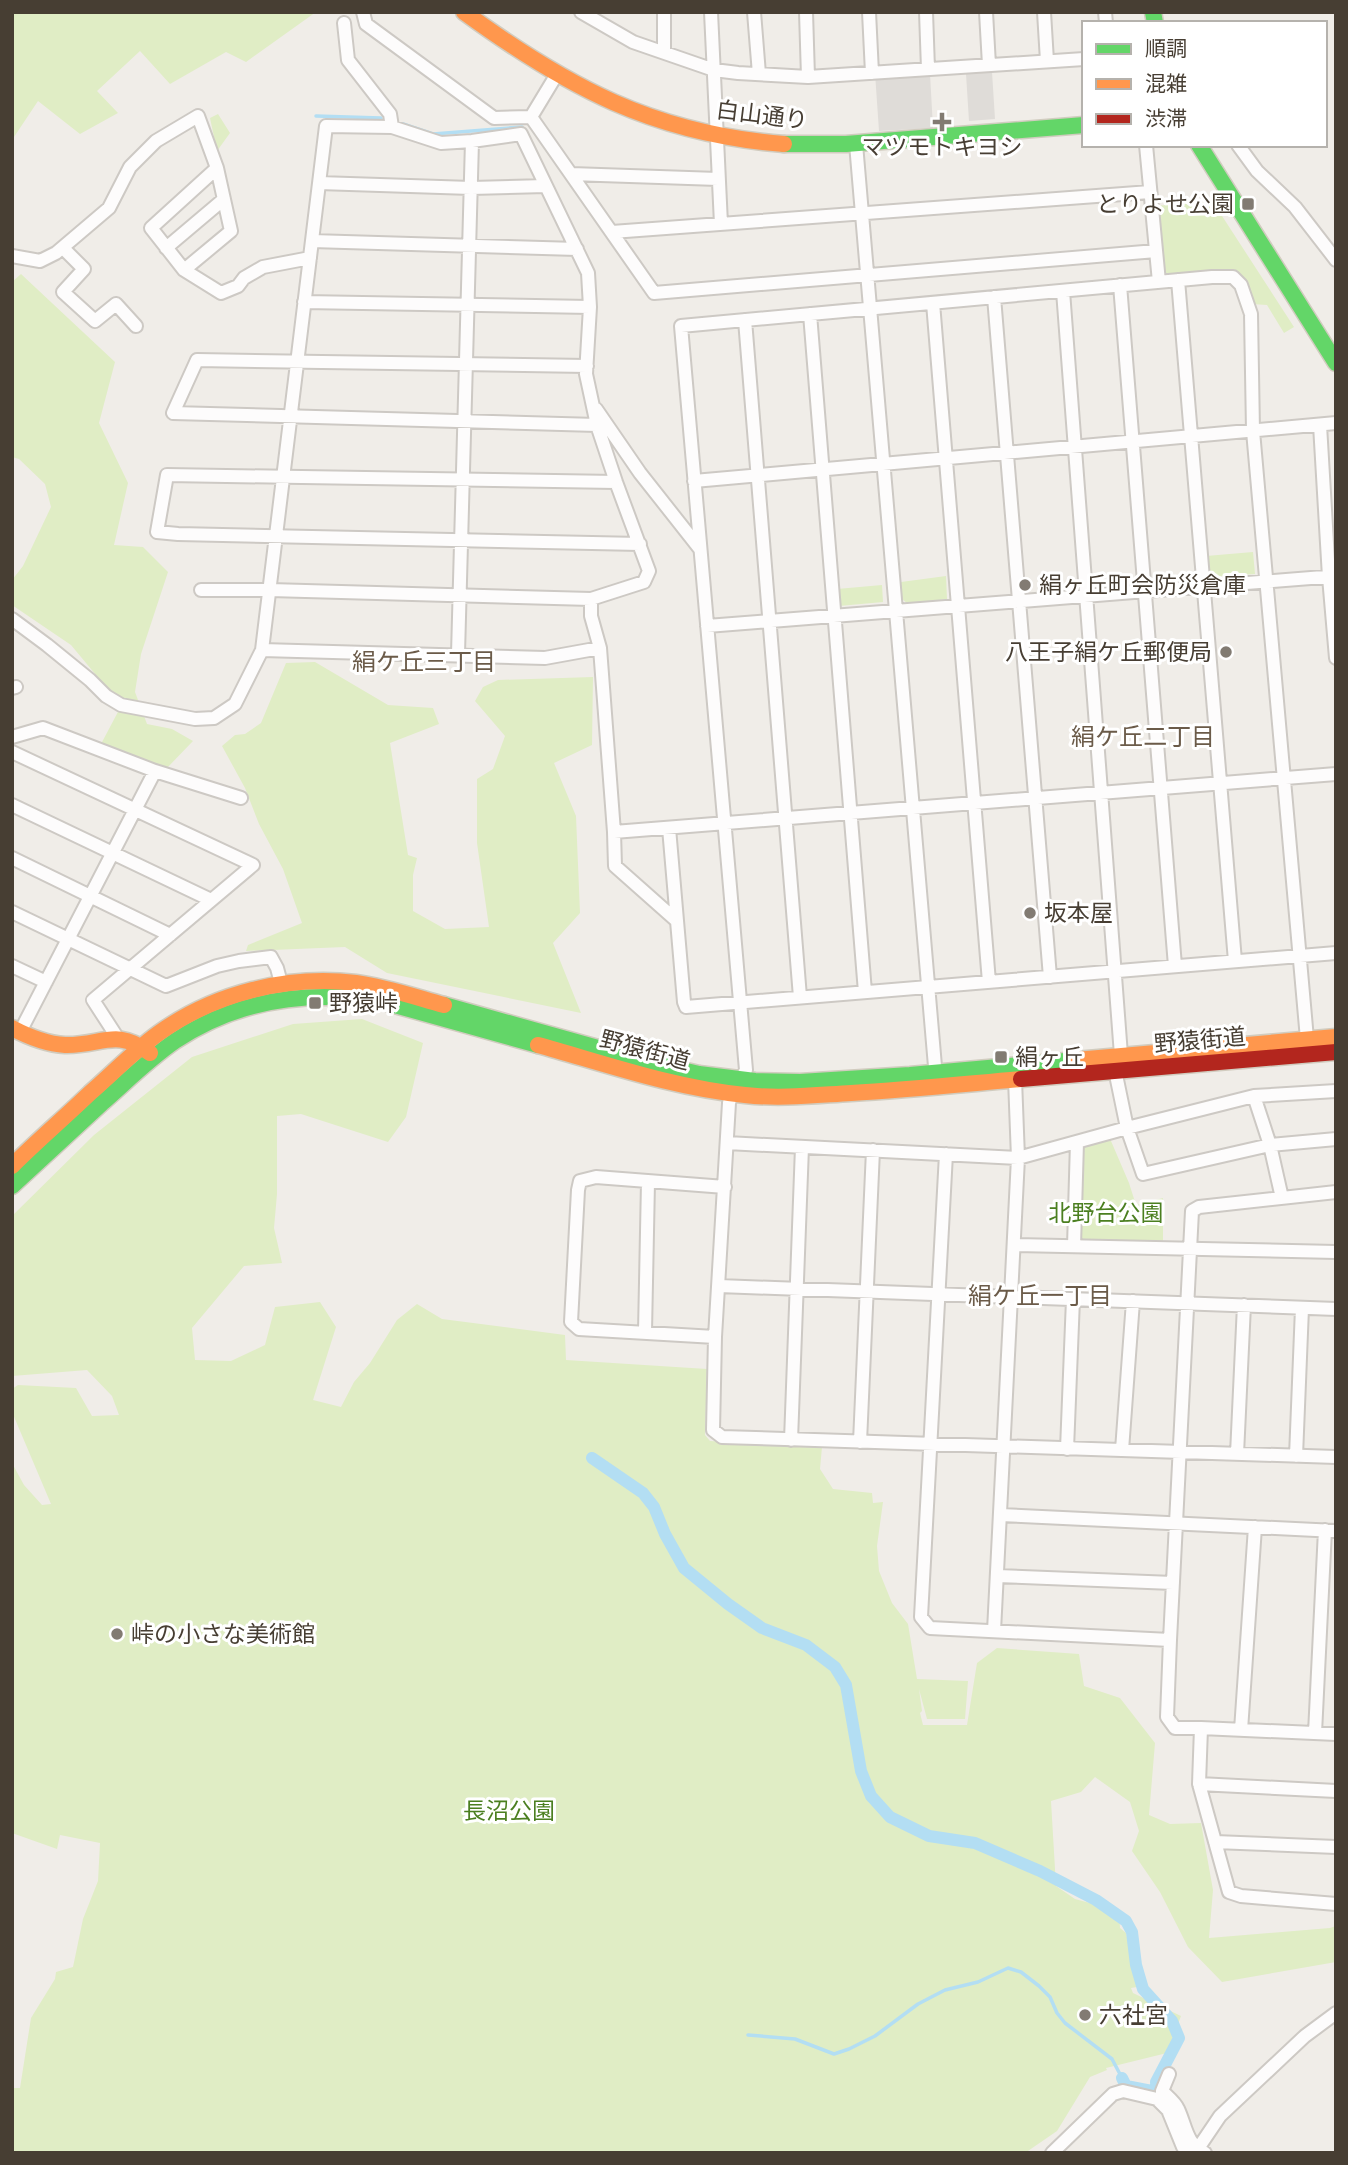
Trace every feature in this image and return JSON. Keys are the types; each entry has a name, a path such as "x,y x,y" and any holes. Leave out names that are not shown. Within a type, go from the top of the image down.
{"main road":[{"name":"白山通り","path":"464,12 508,44 581,88 638,112 715,135 773,143 856,144 1082,125"},
{"path":"1200,147 1336,363"},
{"name":"野猿街道","path":"12,1186 175,1022 205,1006 254,988 281,984 333,981 371,985 699,1074 737,1087"},
{"name":"野猿街道","path":"12,1166 149,1051 247,1006 282,999 338,995 384,1002 666,1081 737,1087 800,1082 1015,1079 1118,1062 1336,1052"},
{"path":"16,1030 43,1042 71,1045 117,1037 127,1038 149,1051"},
{"name":"野猿街道","path":"936,1079 1336,1037"}],"street":[{"path":"363,12 366,24 495,118 531,117"},
{"path":"581,12 633,42 714,70 808,77 1082,59"},
{"path":"607,12 608,30"},
{"path":"664,12 664,52"},
{"path":"711,12 720,224"},
{"path":"754,12 759,74"},
{"path":"806,12 808,77"},
{"path":"869,12 872,73"},
{"path":"926,12 928,69"},
{"path":"986,12 989,65"},
{"path":"1044,12 1047,61"},
{"path":"344,23 348,60 390,114 392,127"},
{"path":"531,117 557,74"},
{"path":"12,256 40,261 63,248 109,208 130,167 156,141 198,116 217,168 231,230 184,270"},
{"path":"531,117 654,293 1156,251"},
{"path":"12,619 106,696 121,705 195,719 214,719 235,704 262,649 270,590 326,126 392,127 441,143 521,134 588,273 590,307 586,374 597,425 649,571 644,582 591,599 270,590 201,590"},
{"path":"458,654 472,141"},
{"path":"856,144 936,1079"},
{"path":"1146,147 1159,282"},
{"path":"1239,147 1257,172 1295,207 1336,260"},
{"path":"217,168 151,228 184,270 221,293 238,286 244,278 263,267 310,258"},
{"path":"570,174 718,178"},
{"path":"319,183 471,188 546,186"},
{"path":"611,232 1150,192"},
{"path":"166,248 224,199"},
{"path":"312,241 577,249"},
{"path":"63,248 84,269 63,292 95,321 116,304 136,326"},
{"path":"1307,1039 1253,431 1251,314 1241,285 1233,277 1178,280 681,326 746,1070 729,1103 715,1337 713,1430 722,1437 791,1440 1336,1457"},
{"path":"1178,280 1235,961"},
{"path":"1120,285 1175,966"},
{"path":"1063,291 1114,971 1118,1062 1127,1128 1143,1174 1270,1145 1336,1139"},
{"path":"994,297 1051,976"},
{"path":"304,302 590,307"},
{"path":"933,303 989,982"},
{"path":"810,314 865,992"},
{"path":"745,320 800,997"},
{"path":"587,366 197,360 173,413 597,425"},
{"path":"593,406 640,473 700,550"},
{"path":"694,481 1336,423"},
{"path":"1320,425 1336,658"},
{"path":"616,482 167,475 158,531 178,534 640,544"},
{"path":"707,626 1332,576"},
{"path":"591,599 591,616 600,648 615,866 677,921"},
{"path":"262,649 545,658 600,648"},
{"path":"12,737 43,728 155,771 242,798"},
{"path":"12,752 253,865 93,1000 117,1037"},
{"path":"16,1030 46,982 155,771"},
{"path":"614,832 1336,774"},
{"path":"12,805 211,900"},
{"path":"669,828 684,1002 687,1007"},
{"path":"669,828 687,1007"},
{"path":"12,858 170,935"},
{"path":"12,912 166,986 217,966 271,957 281,984"},
{"path":"687,1007 1336,953"},
{"path":"12,966 46,982"},
{"path":"994,1631 1018,1158 1015,1079"},
{"path":"727,1143 1018,1158 1254,1096 1336,1091"},
{"path":"1254,1096 1270,1145 1282,1198"},
{"path":"1074,1246 1077,1142"},
{"path":"791,1440 802,1147"},
{"path":"860,1442 873,1150"},
{"path":"946,1154 921,1617 930,1628 1170,1640"},
{"path":"715,1337 579,1329 571,1322 580,1181 596,1177 725,1187"},
{"path":"645,1332 648,1182"},
{"path":"1336,1192 1199,1207 1192,1211 1167,1717 1175,1728 1336,1734"},
{"path":"1014,1245 1336,1252"},
{"path":"719,1286 1336,1309"},
{"path":"1067,1448 1073,1299"},
{"path":"1122,1450 1133,1301"},
{"path":"1237,1454 1244,1305"},
{"path":"1296,1456 1302,1308"},
{"path":"1000,1515 1330,1530 1315,1733"},
{"path":"1241,1730 1255,1527"},
{"path":"997,1576 1173,1583"},
{"path":"1200,1728 1199,1784 1229,1892 1241,1896 1336,1904"},
{"path":"1199,1784 1336,1791"},
{"path":"1215,1842 1336,1847"},
{"path":"1196,2152 1220,2116 1305,2036 1336,2014"},
{"path":"1169,2074 1163,2091 1177,2106 1185,2132 1196,2152"},
{"path":"1052,2153 1113,2094 1123,2091 1157,2099 1168,2110 1183,2147 1196,2152"}],"green space":[{"path":"12,12 316,12 246,62 226,52 170,84 140,51 97,91 118,113 80,134 38,101 12,140"},
{"path":"218,114 230,133 217,151 210,118"},
{"path":"1213,202 1294,327 1284,333 1267,305 1251,304 1232,273 1161,279 1152,206"},
{"path":"21,274 115,362 99,423 128,483 114,545 143,547 168,572 141,654 135,692 147,724 172,729 193,741 167,768 101,744 119,710 101,681 71,645 12,605 12,580 23,566 51,507 45,484 19,459 12,457 12,282"},
{"path":"1253,552 1255,574 1208,577 1206,556"},
{"path":"946,576 947,599 908,604 901,598 901,582"},
{"path":"882,585 883,602 839,606 837,589"},
{"path":"315,662 388,705 433,708 439,724 390,743 408,855 417,858 413,875 413,911 445,929 489,927 477,843 477,779 493,769 505,736 475,701 483,687 498,680 593,677 592,745 554,763 576,816 580,913 553,943 581,1013 387,973 345,947 246,951 248,945 302,923 283,869 222,746 235,735 245,734 261,723 286,663"},
{"name":"長沼公園","path":"362,1019 423,1043 406,1117 388,1142 301,1114 277,1116 274,1228 282,1263 244,1266 192,1328 195,1360 231,1361 265,1345 275,1307 320,1302 336,1327 313,1400 341,1407 354,1382 370,1363 397,1320 417,1304 442,1319 565,1335 566,1360 707,1369 705,1435 710,1441 822,1447 820,1469 833,1489 872,1493 873,1503 883,1502 877,1546 879,1571 892,1603 908,1624 917,1679 968,1681 965,1719 927,1719 919,1689 923,1725 967,1725 977,1663 997,1648 1079,1654 1084,1686 1120,1698 1155,1743 1149,1815 1170,1824 1201,1823 1213,1890 1209,1938 1336,1926 1336,1962 1222,1982 1188,1947 1160,1892 1132,1851 1139,1831 1130,1802 1095,1777 1081,1792 1051,1801 1056,1886 1075,1899 1119,1911 1120,1928 1126,1933 1137,1987 1131,1988 1133,1993 1181,2016 1167,2053 1106,2068 1107,2070 1090,2077 1057,2131 1025,2153 12,2153 12,2088 20,2088 31,2018 55,1979 56,1972 73,1967 83,1919 98,1881 100,1843 60,1835 57,1849 12,1833 12,1463 24,1485 42,1505 51,1504 12,1412 12,1389 18,1385 76,1388 92,1416 119,1415 112,1396 87,1370 12,1376 12,1216 94,1135 192,1057 293,1024"},
{"name":"北野台公園","path":"1108,1134 1136,1205 1163,1198 1163,1247 1074,1246 1077,1142"}],"shaded area":[{"path":"992,72 995,119 969,121 966,74"},
{"path":"875,73 930,74 933,128 879,131"}],"waterway":[{"path":"316,116 381,118"},
{"path":"403,124 433,134 522,127"},
{"path":"592,1458 643,1493 654,1507 684,1568 762,1628 806,1645 835,1667 846,1685 861,1771 871,1796 890,1817 929,1836 975,1843 1040,1871 1096,1900 1126,1921 1132,1932 1136,1965 1143,1989 1172,2021 1179,2038 1156,2082 1157,2092"},
{"path":"748,2035 795,2039 834,2054 875,2036 918,2004 945,1990 978,1982 1008,1968 1021,1972 1039,1986 1050,1997 1065,2023 1112,2059 1122,2078"},
{"path":"1122,2078 1126,2086 1161,2095"}],"traffic: fast":[{"path":"1153,12 1155,21"},
{"path":"784,144 846,144 1082,125"},
{"path":"1200,147 1336,363"},
{"path":"12,1186 165,1048 199,1027 250,1007 302,998 329,997 384,1002 538,1045"},
{"path":"444,1005 648,1062 699,1074 755,1081 800,1082 910,1075 1076,1060"}],"traffic: slow":[{"path":"464,12 539,63 614,102 653,118 694,130 737,139 784,144"},
{"path":"12,1166 150,1040 181,1019 228,997 278,985 330,981 378,987 444,1005"},
{"path":"12,1028 31,1037 65,1045 117,1039 138,1045 150,1053"},
{"path":"1076,1060 1336,1037"},
{"path":"538,1045 666,1081 719,1092 758,1096 872,1092 1021,1079"}],"traffic: jam":[{"path":"1021,1079 1336,1052"}],"place":[{"name":"マツモトキヨシ","path":"942,122"},
{"name":"とりよせ公園","path":"1248,204"},
{"name":"絹ヶ丘町会防災倉庫","path":"1025,585"},
{"name":"八王子絹ケ丘郵便局","path":"1226,652"},
{"name":"坂本屋","path":"1030,913"},
{"name":"野猿峠","path":"315,1003"},
{"name":"絹ヶ丘","path":"1001,1057"},
{"name":"峠の小さな美術館","path":"117,1634"},
{"name":"六社宮","path":"1085,2015"}],"district":[{"name":"絹ケ丘三丁目","path":"424,662"},
{"name":"絹ケ丘二丁目","path":"1143,737"},
{"name":"絹ケ丘一丁目","path":"1040,1296"}]}
